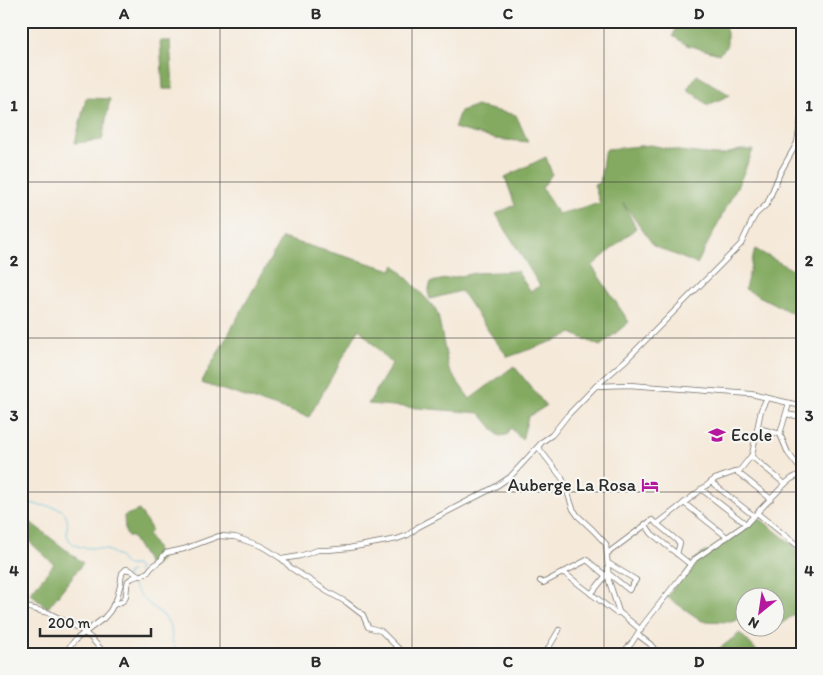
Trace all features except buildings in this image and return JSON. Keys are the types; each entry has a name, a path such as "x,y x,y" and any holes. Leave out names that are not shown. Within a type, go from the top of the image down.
{"street":[{"path":"282,559 318,550 349,548 397,539 504,482 516,472 596,386 626,360 741,244 756,214 767,204 780,173 799,142 802,112"},
{"path":"596,386 629,385 751,394 802,406"},
{"path":"657,524 715,479 740,470 751,456 761,410 767,398"},
{"path":"621,654 631,644 695,559 746,524 790,479 802,472 788,454 780,434 789,403"},
{"path":"786,414 802,417"},
{"path":"758,428 780,434"},
{"path":"538,447 562,478 573,509 606,544 608,553 607,574 619,612 659,654"},
{"path":"751,456 785,484"},
{"path":"736,471 770,499"},
{"path":"711,482 802,549"},
{"path":"701,489 746,524"},
{"path":"684,503 727,537"},
{"path":"608,553 652,519 680,543 677,554"},
{"path":"645,524 652,534 691,565"},
{"path":"113,605 125,599 128,581 148,572 162,560 166,553 184,549 218,536 235,537 261,546 282,559 291,568 353,606 363,615 368,627 381,631 404,654"},
{"path":"540,581 543,583 587,560 629,590 636,580 608,563"},
{"path":"64,654 75,640 104,618 113,605 119,591 122,573 128,569 135,572 138,576"},
{"path":"563,572 616,613 619,612"},
{"path":"591,594 607,574"},
{"path":"21,604 49,613 80,629 105,654"},
{"path":"545,654 559,630"}],"green space":[{"path":"678,21 723,21 727,33 727,47 719,54 687,45 673,36"},
{"path":"160,41 170,41 173,89 163,89"},
{"path":"697,75 730,95 708,105 687,89"},
{"path":"86,98 110,99 102,140 75,143"},
{"path":"475,106 516,115 528,142 495,139 454,128 460,111"},
{"path":"651,145 679,151 715,155 740,150 753,150 741,179 697,264 654,246 623,203 636,228 592,266 629,322 600,346 571,333 508,357 461,291 430,299 428,292 431,282 475,273 517,271 530,291 540,286 496,214 515,205 505,177 546,157 552,174 542,188 558,214 600,203 594,185 600,183 604,153 607,149"},
{"path":"282,238 392,270 395,265 435,308 449,370 470,399 514,366 546,406 528,417 522,440 511,428 507,435 499,436 480,413 368,404 392,364 359,329 309,417 201,383"},
{"path":"755,249 802,275 802,303 796,315 745,289"},
{"path":"139,510 152,530 148,534 162,559 151,568 132,537 127,536 125,531 124,516"},
{"path":"21,515 83,563 48,608 30,593 54,564 21,534"},
{"path":"759,518 802,552 802,609 786,620 786,588 736,588 736,620 731,622 702,621 667,597 695,559 705,552 710,553"},
{"path":"736,636 736,638 745,638 760,654 712,654"}],"waterway":[{"path":"21,496 32,503 58,508 62,511 67,519 67,535 70,541 77,546 110,551 121,558 125,564 136,565 139,569 137,572"},
{"path":"127,579 128,573 131,572"},
{"path":"130,582 143,599 165,617 171,627 172,640 177,654"}],"place":[{"name":"Ecole","path":"717,435"},
{"name":"Auberge La Rosa","path":"650,485"}]}
